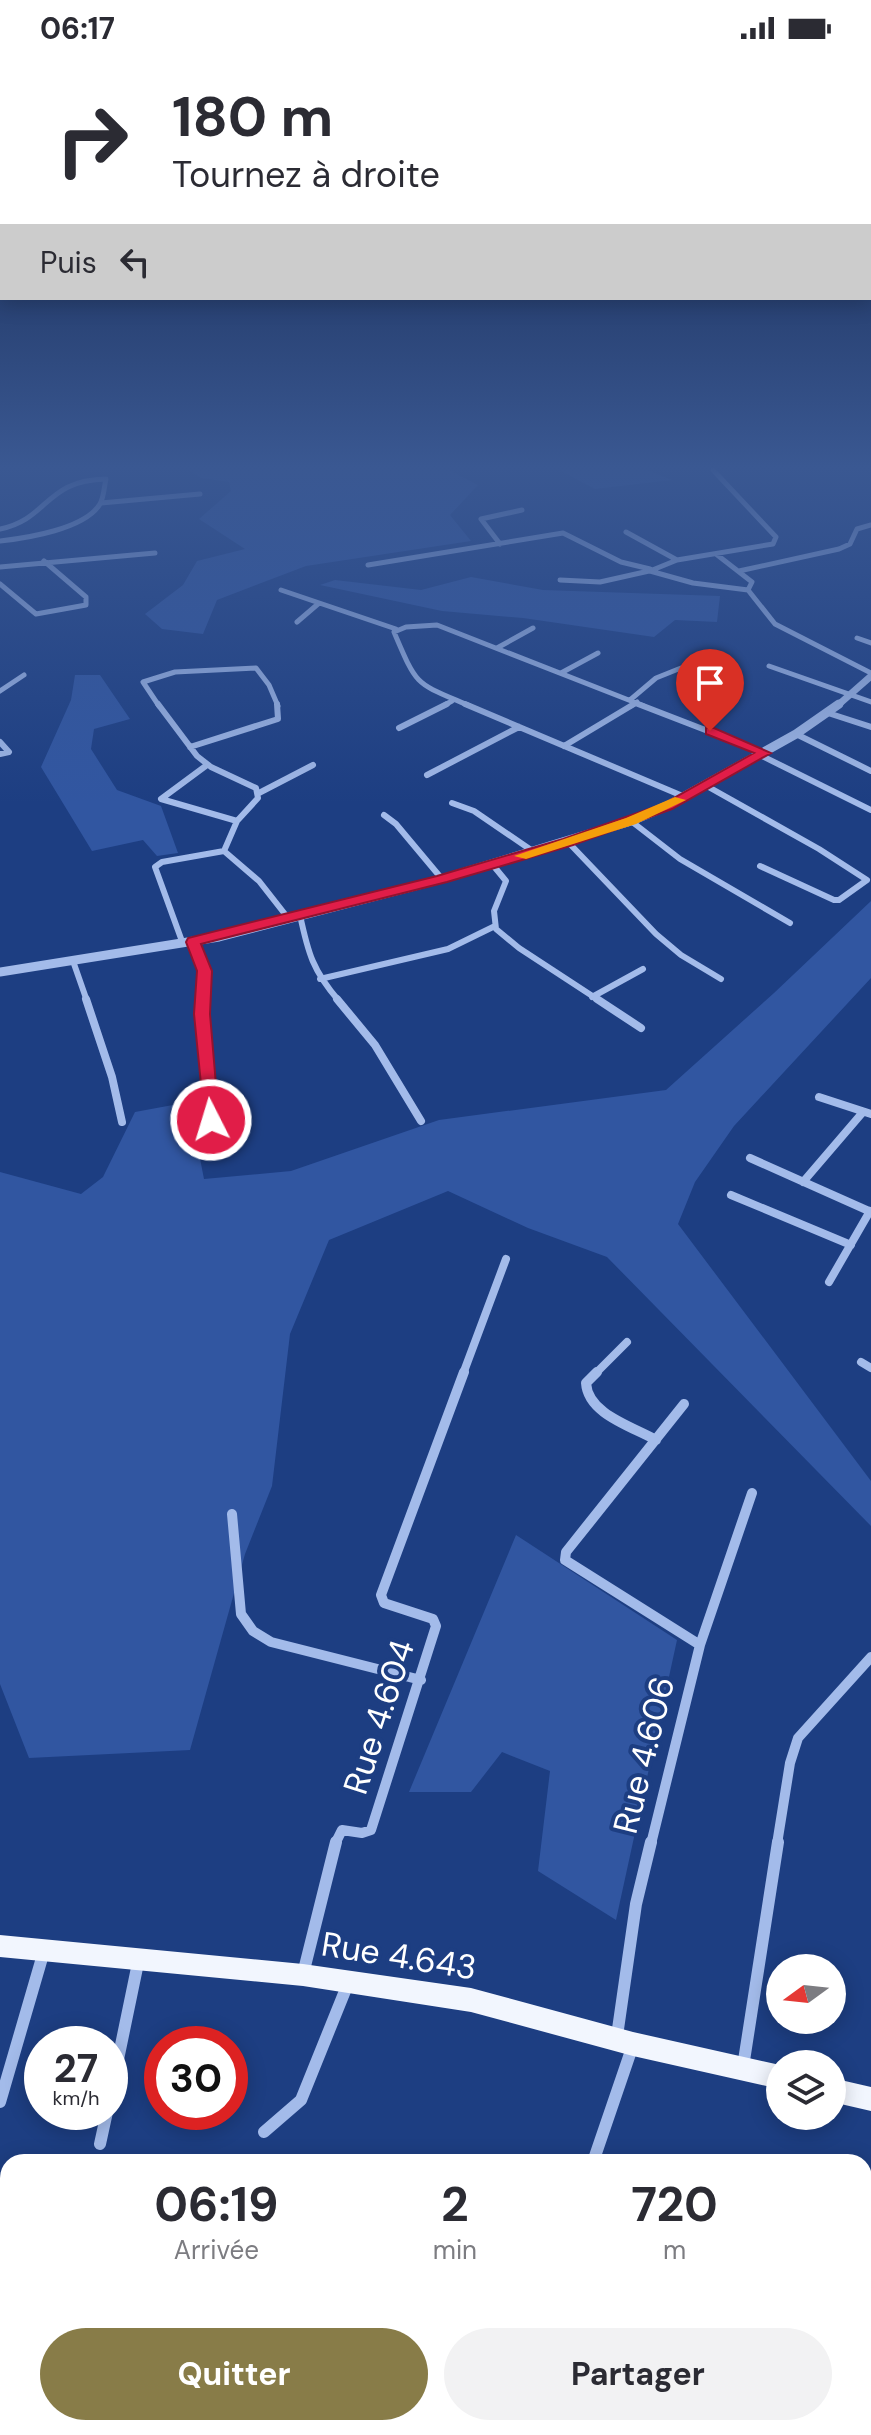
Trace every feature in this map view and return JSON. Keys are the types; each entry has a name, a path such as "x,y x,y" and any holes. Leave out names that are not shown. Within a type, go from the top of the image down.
{"highway":[{"name":"Rue 4.643","path":"0,1946 303,1975 471,2000 766,2074"},
{"path":"846,2093 871,2099"}],"street":[{"path":"0,584 36,614 86,605 86,597 67,581"},
{"path":"580,581 604,581"},
{"path":"0,972 188,943 442,879 631,821 685,797 796,734 828,713 871,674 775,624 748,590 686,581"},
{"path":"748,590 752,587 751,581"},
{"path":"281,590 396,629 437,625 763,754 871,810"},
{"path":"297,622 318,604"},
{"path":"497,648 533,628"},
{"path":"396,629 394,632 415,680 452,701 685,797"},
{"path":"857,638 871,643"},
{"path":"561,673 598,653"},
{"path":"564,746 634,701 656,678 686,666"},
{"path":"769,666 871,702"},
{"path":"190,747 278,719 279,707 270,687 256,668 175,672 144,680 190,747 207,765 250,784 259,793"},
{"path":"0,691 24,675"},
{"path":"399,728 452,701"},
{"path":"828,713 871,727"},
{"path":"427,775 519,727"},
{"path":"796,734 871,771"},
{"path":"0,742 9,752 0,754"},
{"path":"207,765 161,799 237,821"},
{"path":"224,851 237,821 259,793 313,765"},
{"path":"705,785 863,873 867,880 839,900 834,900 760,866"},
{"path":"452,803 474,811 534,852"},
{"path":"384,815 396,824 442,879"},
{"path":"631,821 680,859 790,923"},
{"path":"568,842 656,934 681,955 721,979"},
{"path":"224,851 233,862 259,881 288,918"},
{"path":"211,1120 202,1014 204,971 188,943 155,867 162,862 224,851"},
{"path":"492,864 505,878 506,884 494,911 495,926 519,948 641,1028"},
{"path":"300,915 309,958 320,979 375,1045 421,1121"},
{"path":"320,979 448,949 495,926"},
{"path":"73,961 112,1077 122,1122"},
{"path":"592,997 643,969"},
{"path":"803,1182 867,1113 819,1097"},
{"path":"750,1158 870,1211 829,1282"},
{"path":"731,1195 851,1245"},
{"name":"Rue 4.604","path":"303,1975 337,1836 342,1830 362,1833 371,1830 421,1680 436,1626 433,1619 384,1603 381,1595 506,1259"},
{"path":"627,1342 586,1383 587,1396 594,1406 656,1440"},
{"path":"861,1362 871,1368"},
{"path":"684,1404 566,1552 565,1560 700,1645"},
{"name":"Rue 4.606","path":"595,2154 625,2040 636,1904 700,1645 752,1493"},
{"path":"232,1514 241,1614 253,1631 271,1642 421,1680"},
{"path":"743,2068 790,1763 798,1738 871,1657"},
{"path":"0,2102 44,1950"},
{"path":"125,2026 139,1958"},
{"path":"264,2132 301,2100 349,1981"},
{"path":"100,2144 103,2130"}],"shaded area":[{"path":"185,581 267,581 217,600 203,634 162,629 145,614"},
{"path":"344,581 421,590 456,581 493,581 543,590 720,596 717,622 675,620 654,637 523,618 442,611 320,585"},
{"path":"75,675 100,675 130,719 94,729 91,749 117,790 161,806 178,853 157,856 143,840 92,851 41,767 71,700"},
{"path":"871,901 871,978 734,1126 695,1182 678,1224 871,1481 871,1526 607,1257 528,1228 448,1191 329,1240 290,1334 272,1486 245,1554 190,1750 29,1758 0,1684 0,1172 81,1194 103,1177 135,1112 189,1102 204,1179 291,1171 439,1120 666,1090"},
{"path":"516,1535 677,1640 616,1920 538,1871 550,1771 502,1752 471,1792 409,1792"}],"slow traffic":[{"path":"521,856 649,815 680,800"}],"route":[{"path":"211,1120 202,1014 205,977 193,942 442,879 568,842 649,815 765,753 710,731"}]}
